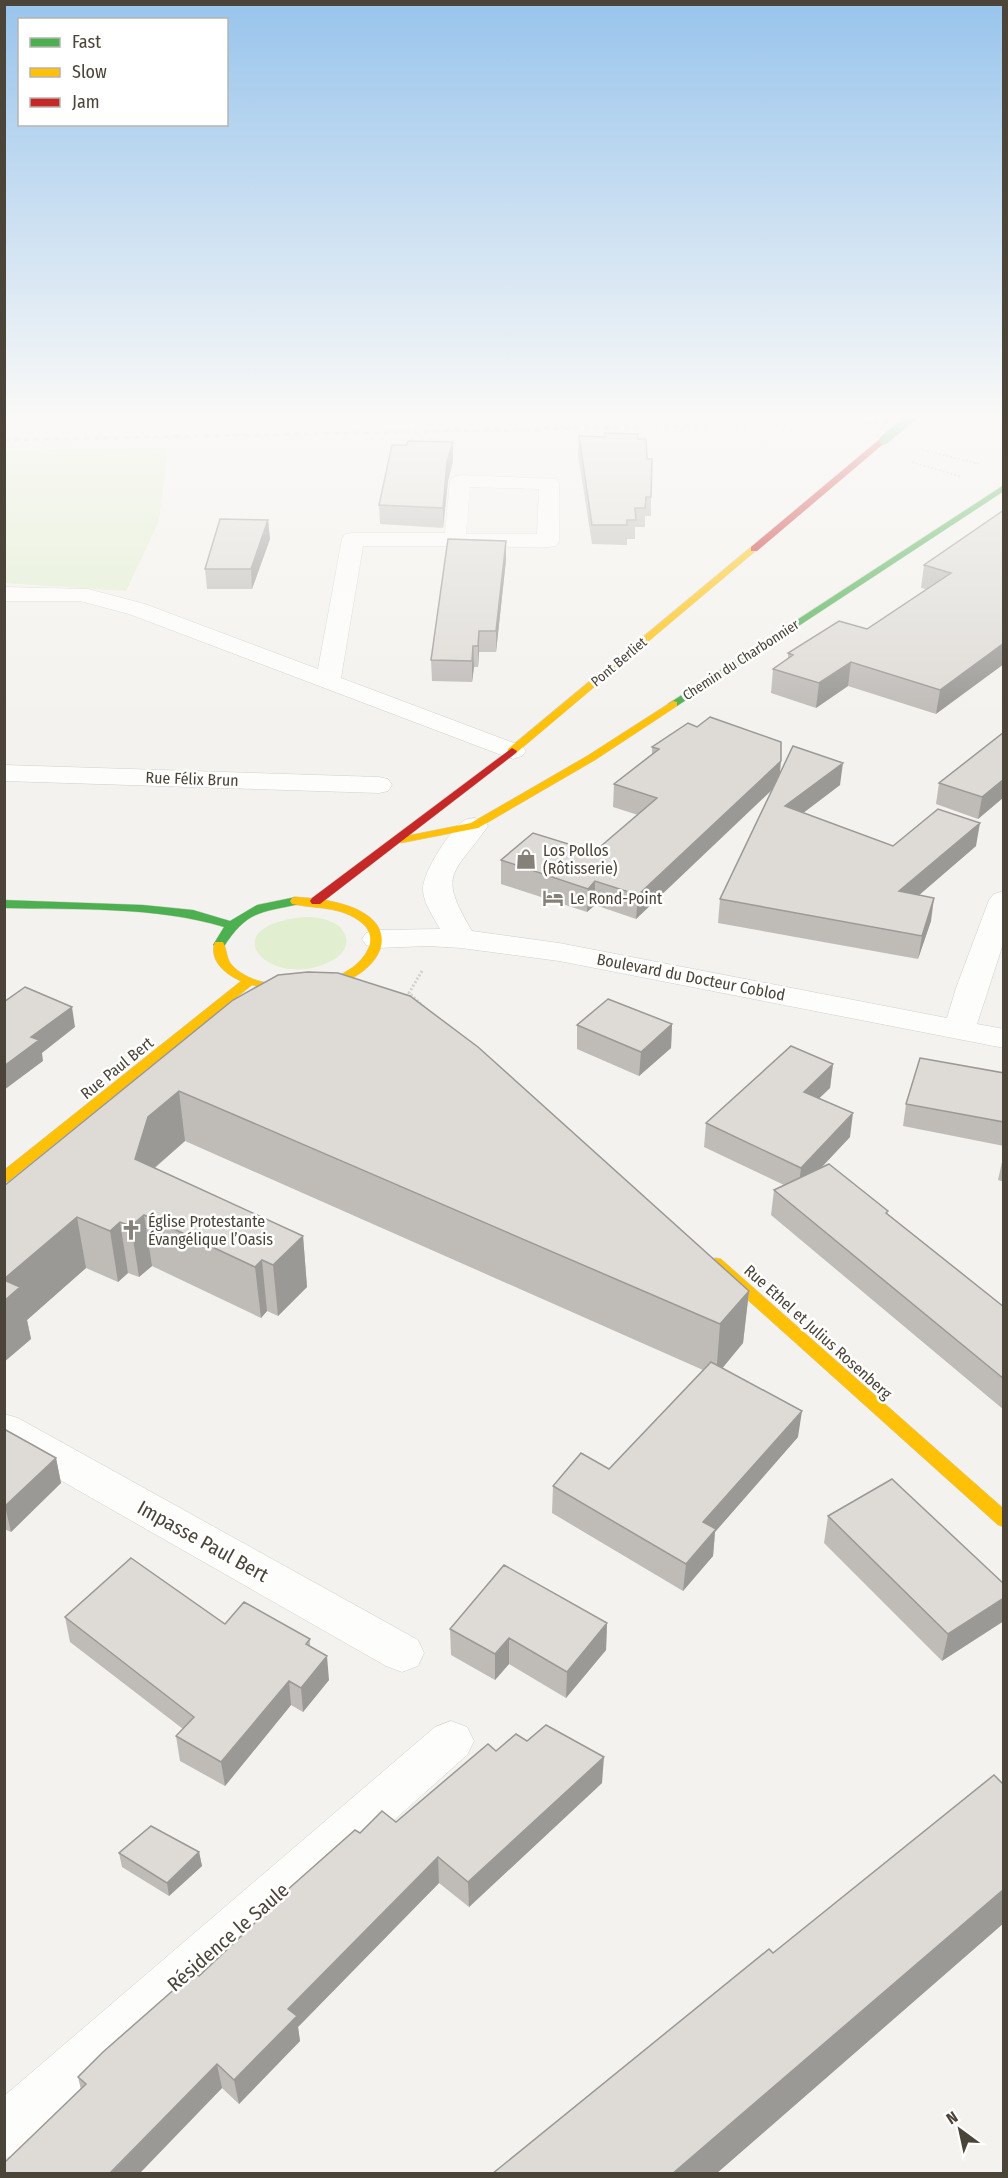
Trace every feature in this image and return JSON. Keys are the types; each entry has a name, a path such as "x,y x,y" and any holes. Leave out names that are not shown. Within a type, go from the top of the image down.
{"street":[{"path":"455,540 457,516"},
{"path":"328,682 353,539 548,541 548,516"},
{"name":"Pont Berliet","path":"316,901 513,751 794,516"},
{"name":"Chemin du Charbonnier","path":"396,841 474,826 591,758 960,516"},
{"path":"4,594 54,592 103,598 513,751"},
{"name":"Rue Félix Brun","path":"4,773 379,785"},
{"name":"Chemin du Charbonnier","path":"461,939 437,892 446,863 474,826"},
{"path":"959,1030 971,988 1004,900"},
{"path":"296,901 316,901 339,905 359,914 372,926 377,939 374,952 366,964 351,975 333,983 311,988 268,987 248,982 232,973 222,962 218,950 220,937 242,916 261,908 296,901"},
{"path":"4,904 143,909 193,914 230,925"},
{"name":"Boulevard du Docteur Coblod","path":"377,939 428,937 461,939 560,952 1004,1039"},
{"name":"Rue Paul Bert","path":"4,1178 248,982"},
{"path":"311,988 343,997"},
{"name":"Rue Ethel et Julius Rosenberg","path":"704,1252 1004,1520"},
{"name":"Impasse Paul Bert","path":"4,1429 402,1653"},
{"name":"Résidence le Saule","path":"4,2132 451,1742"}],"path":[{"path":"418,1017 427,1010 409,993 430,957 428,937"}],"green space":[{"path":"5,516 160,516 126,591 5,583"},
{"path":"305,917 329,921 343,930 346,946 339,956 310,968 289,969 271,964 259,955 255,944 259,932 276,923"}],"building":[{"path":"591,516 636,516 636,520 627,520 627,525 592,525"},
{"path":"996,516 1004,516 1004,643 940,690 851,662 819,683 773,669 793,655 788,653 839,621 867,629 951,573 924,565"},
{"path":"220,519 268,520 251,569 205,569"},
{"path":"448,539 506,541 496,631 479,631 478,646 473,646 472,661 431,660"},
{"path":"710,717 781,742 781,761 638,895 595,881 588,889 501,860 533,833 594,852 657,798 614,784 659,749 652,747 688,723 697,727"},
{"path":"1004,732 1004,779 982,797 939,783"},
{"path":"793,746 843,763 785,806 893,846 938,809 980,823 899,891 934,898 922,936 720,899"},
{"path":"308,972 338,973 410,996 478,1047 749,1291 720,1324 179,1091 148,1117 135,1159 303,1236 273,1265 262,1260 255,1267 144,1215 131,1226 120,1222 110,1231 77,1217 4,1279 4,1186 233,1000 278,975"},
{"path":"25,987 72,1007 31,1037 39,1040 4,1066 4,1002"},
{"path":"608,999 672,1024 641,1052 577,1025"},
{"path":"791,1046 833,1064 804,1092 853,1113 801,1168 706,1123"},
{"path":"920,1058 1004,1073 1004,1122 906,1104"},
{"path":"829,1164 888,1211 886,1213 1004,1307 1004,1379 774,1190"},
{"path":"4,1280 20,1287 4,1301"},
{"path":"711,1362 802,1411 703,1522 716,1529 686,1564 553,1486 581,1453 609,1469"},
{"path":"4,1429 56,1458 5,1506 4,1506"},
{"path":"892,1479 1004,1584 1004,1598 948,1634 828,1516"},
{"path":"131,1558 225,1624 244,1602 310,1639 306,1644 327,1656 301,1688 289,1681 221,1762 176,1736 194,1717 65,1617"},
{"path":"504,1565 607,1623 567,1672 509,1638 495,1654 450,1629"},
{"path":"546,1725 604,1757 468,1882 438,1857 288,2009 297,2016 234,2080 217,2064 110,2174 4,2174 4,2163 86,2084 78,2077 103,2052 194,1972 199,1976 279,1900 277,1899 355,1830 360,1833 382,1811 396,1822 488,1744 496,1751 516,1734 527,1741"},
{"path":"994,1775 1004,1785 1004,1889 672,2174 492,2174 769,1949 773,1953"},
{"path":"151,1826 199,1852 167,1883 119,1853"}],"traffic: fast":[{"path":"673,704 960,516"},
{"path":"219,945 232,925 251,912 272,905 296,901"},
{"path":"4,904 143,909 193,914 230,925"}],"traffic: slow":[{"path":"512,751 754,549"},
{"path":"401,840 474,826 591,758 673,704"},
{"path":"219,945 223,961 233,972 244,978 275,987 312,987 330,984 360,969 371,957 377,942 375,930 366,920 354,912 339,907 296,901"},
{"path":"4,1178 248,982"},
{"path":"716,1263 1004,1520"}],"traffic: jam":[{"path":"754,549 794,516"},
{"path":"316,901 512,751"}],"place":[{"name":"Los Pollos (Rôtisserie)","path":"526,859"},
{"name":"Le Rond-Point","path":"553,898"},
{"name":"Église Protestante Évangélique l’Oasis","path":"131,1230"}]}
